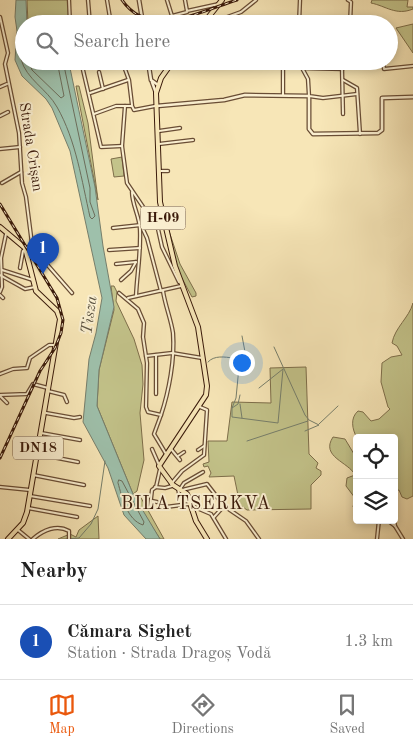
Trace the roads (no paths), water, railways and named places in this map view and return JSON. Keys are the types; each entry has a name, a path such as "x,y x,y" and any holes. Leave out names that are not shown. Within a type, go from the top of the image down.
{"main road":[{"path":"210,15 221,2"},
{"name":"Н-09","path":"160,467 166,454 207,391 198,327 175,266 162,216 155,106 158,85 167,70"},
{"path":"0,227 25,248 35,287"},
{"name":"DN18","path":"8,539 25,520 28,508 56,345 59,315 35,287"},
{"path":"160,467 172,484 180,490 192,505 196,521 207,539"}],"street":[{"path":"69,0 70,15"},
{"path":"88,0 89,15"},
{"path":"107,0 110,15"},
{"path":"139,0 142,15"},
{"path":"167,0 168,10 172,15"},
{"path":"185,0 187,11"},
{"path":"234,15 242,12 256,0"},
{"path":"299,15 300,0"},
{"path":"348,0 351,2 350,15"},
{"path":"176,15 221,2"},
{"name":"Strada Crișan","path":"0,16 8,54 5,64 8,84 19,133 20,172 26,198 31,246"},
{"path":"398,67 413,66"},
{"path":"83,70 90,93 101,147 122,146"},
{"path":"125,70 129,80 132,106 134,110 138,111 155,106 224,100 245,95 323,98 358,94"},
{"path":"150,70 156,93"},
{"path":"283,70 283,95"},
{"path":"303,70 308,79 310,133 378,133 382,130 382,98 413,97"},
{"path":"342,70 343,114"},
{"path":"99,72 103,89"},
{"path":"90,93 129,80"},
{"path":"152,80 158,85"},
{"path":"343,80 357,87 360,134"},
{"path":"0,87 8,84"},
{"path":"94,114 116,106 132,106"},
{"path":"125,106 122,146 127,180 140,224 147,238 173,332 166,402 154,434 166,454"},
{"path":"0,116 8,112"},
{"path":"156,131 180,128"},
{"path":"157,144 193,140"},
{"path":"0,149 20,147"},
{"path":"158,172 168,171"},
{"path":"2,184 20,172"},
{"path":"128,298 183,286 162,248 158,229 132,192"},
{"path":"113,228 140,224"},
{"path":"136,296 136,280 140,272 138,262 140,224"},
{"path":"0,292 2,253 8,232"},
{"path":"20,268 25,248 31,246 72,293"},
{"path":"109,250 140,248"},
{"path":"116,264 138,262"},
{"path":"121,280 129,274 138,262"},
{"path":"1,270 34,280"},
{"path":"1,276 25,289 35,287"},
{"path":"119,293 128,298 138,309 144,323 146,409 161,415"},
{"path":"0,295 3,298"},
{"path":"0,374 13,369 27,368 30,358 49,345 56,345"},
{"path":"146,356 172,353 202,358"},
{"path":"156,355 156,394"},
{"path":"0,395 27,394 32,384 64,395 67,402"},
{"path":"0,395 7,402"},
{"path":"155,487 165,488 172,484 182,471 204,455 207,410 197,406"},
{"path":"44,412 73,418 80,417"},
{"path":"40,433 80,440"},
{"path":"198,450 204,446"},
{"path":"150,507 152,490 155,487 160,467 152,449"},
{"path":"171,449 180,460"},
{"path":"178,456 184,452"},
{"path":"37,454 78,462"},
{"path":"180,490 184,482 203,472"},
{"path":"33,476 84,485"},
{"path":"180,490 207,484 224,506 246,521 260,539"},
{"path":"0,487 30,490"},
{"path":"30,496 90,506"},
{"path":"152,501 157,502"},
{"path":"166,506 192,505 209,513 214,517 226,539"},
{"path":"214,517 224,506"},
{"path":"28,508 77,517"},
{"path":"377,539 379,524"},
{"path":"392,524 404,539"},
{"path":"33,539 45,530 58,528 68,530 69,538"},
{"path":"17,529 30,539"}],"water":[{"path":"16,0 26,0 27,15 15,15"},
{"path":"19,70 70,70 95,187 114,307 99,370 97,406 133,494 160,539 146,539 124,515 108,468 83,422 89,359 102,298 70,151 52,108 46,99 22,76"}],"waterway":[{"path":"240,361 246,357 242,336"},
{"path":"274,347 305,415 309,420 319,425 305,431"},
{"path":"208,362 213,358 220,357 233,358 236,361"},
{"path":"238,362 236,398 232,408 238,404 240,395"},
{"path":"232,408 232,417 278,423 283,369 259,388"},
{"path":"240,404 242,418"},
{"path":"319,424 338,406"},
{"path":"247,441 308,421"},
{"path":"66,539 79,538 91,524 98,509 105,461"}],"railway":[{"path":"122,0 133,12 140,15"},
{"path":"192,15 237,0"},
{"path":"0,204 57,298 63,320 61,333 55,348 40,371 0,458"}],"place":[{"name":"Cămara Sighet","path":"43,274"}],"district":[{"name":"BILA TSERKVA","path":"196,504"}],"water label":[{"name":"Tisza","path":"90,315"}]}
